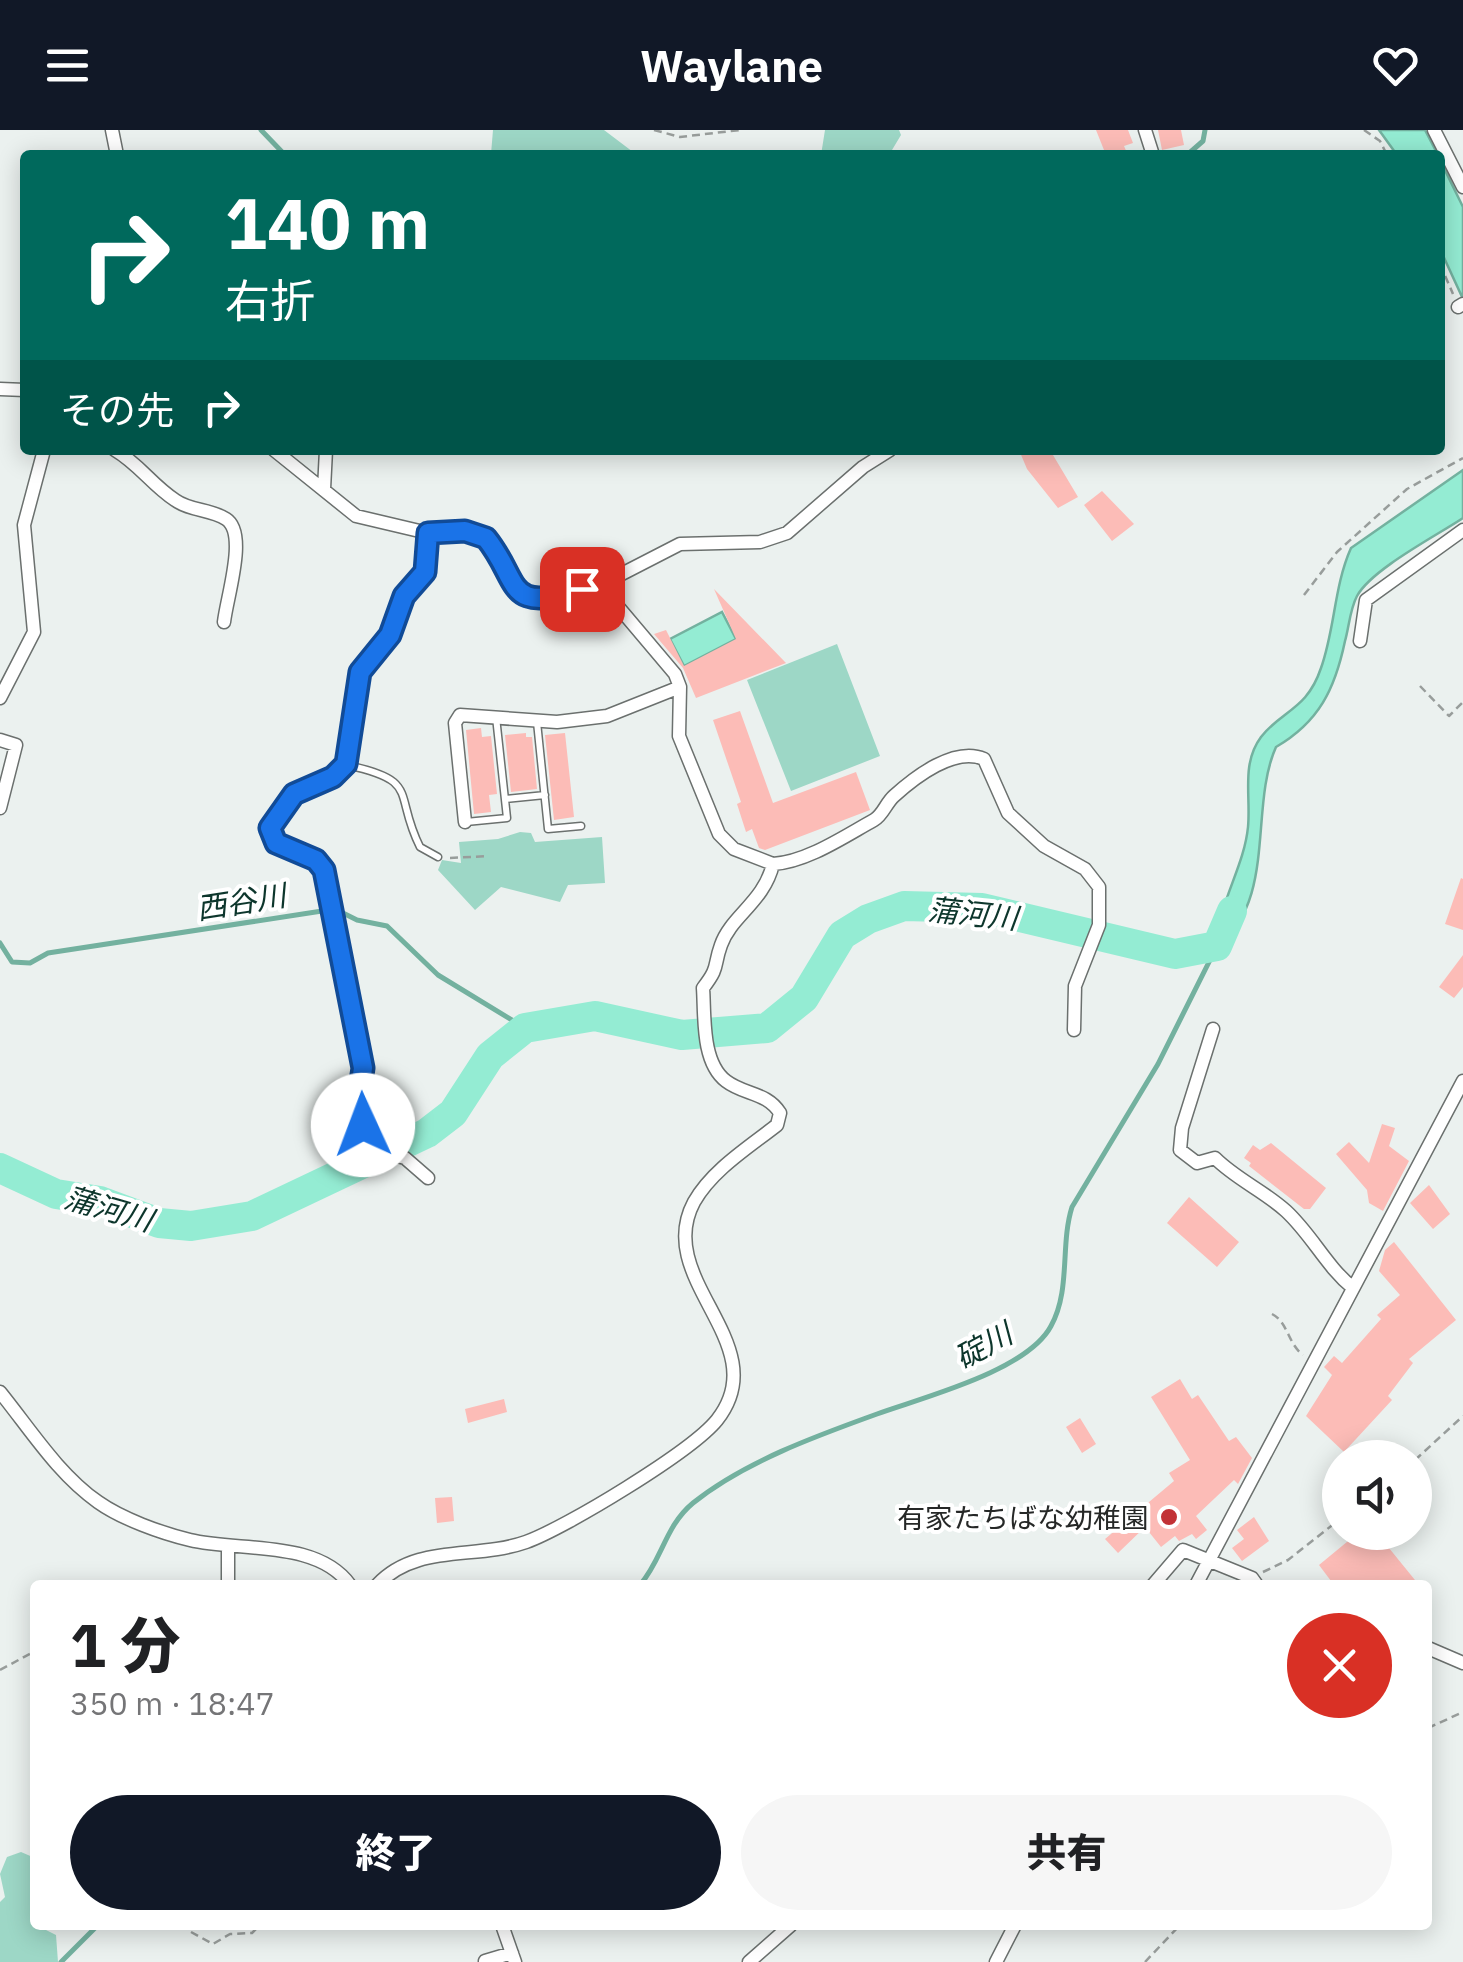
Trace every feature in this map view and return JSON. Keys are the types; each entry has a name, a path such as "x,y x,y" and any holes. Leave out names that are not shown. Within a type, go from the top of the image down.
{"street":[{"path":"1445,152 1463,188"},
{"path":"0,698 34,632 24,525 43,455"},
{"path":"122,455 144,468 178,502 223,516 236,530 239,550 230,570 224,622"},
{"path":"280,455 356,516 428,533 465,531 486,538 509,581 528,596 555,598 610,580 680,544 760,542 787,533 882,455"},
{"path":"324,490 326,455"},
{"path":"1360,641 1366,600 1463,530"},
{"path":"428,533 425,572 404,596 390,635 360,672 346,764 333,777 294,794 270,828 276,843 316,860 324,870 328,909 363,1068 358,1102 368,1149 405,1158 428,1178"},
{"path":"610,580 615,603 675,674 680,687 680,736 719,834 734,849 774,864 792,862 877,819 892,798 948,760 974,754 984,759 1008,812 1044,846 1085,868 1099,887 1099,925 1075,986 1074,1030"},
{"path":"465,822 455,723 466,714 538,722 627,711 680,687"},
{"path":"0,740 16,745 0,808"},
{"path":"383,1580 405,1561 530,1540 678,1455 718,1418 734,1390 731,1346 687,1264 685,1227 695,1201 724,1166 777,1125 780,1113 773,1101 725,1080 708,1049 703,988 718,968 720,944 758,900 774,864"},
{"path":"1213,1029 1182,1128 1180,1150 1198,1163 1215,1158 1284,1208 1307,1232 1332,1270 1354,1288"},
{"path":"1199,1580 1463,1081"},
{"path":"0,1392 5,1407 98,1502 189,1540 302,1555 328,1566 344,1580"},
{"path":"228,1546 228,1580"},
{"path":"1157,1580 1183,1550 1250,1580"},
{"path":"1432,1650 1463,1663"},
{"path":"485,1961 513,1958 504,1930"},
{"path":"749,1962 785,1930"},
{"path":"996,1962 1013,1930"}],"lane":[{"path":"465,822 506,818 496,717"},
{"path":"538,722 548,829 581,826"},
{"path":"346,764 380,772 396,782 420,847 438,857"},
{"path":"505,799 545,795"}],"path":[{"path":"654,130 680,137 740,130"},
{"path":"1364,130 1384,150"},
{"path":"1445,274 1460,305"},
{"path":"1304,594 1338,552 1407,489 1463,458"},
{"path":"1420,686 1448,716 1463,702"},
{"path":"438,857 488,856"},
{"path":"1272,1314 1282,1320 1298,1352 1315,1360"},
{"path":"1432,1444 1463,1416"},
{"path":"1257,1580 1322,1534"},
{"path":"0,1670 30,1654"},
{"path":"1432,1726 1463,1712"},
{"path":"191,1932 213,1944 230,1934 255,1930"},
{"path":"1145,1962 1175,1930"}],"shaded area":[{"path":"493,130 604,130 630,150 491,150"},
{"path":"825,130 899,130 901,135 892,150 822,150"},
{"path":"1379,130 1425,130 1435,150 1393,150"},
{"path":"1445,170 1463,207 1463,299 1445,260"},
{"path":"1463,470 1463,518 1390,564 1365,586 1351,612 1341,658 1323,703 1304,727 1276,747 1268,771 1255,879 1248,904 1236,927 1217,946 1221,916 1246,842 1251,758 1261,737 1309,693 1315,682 1326,653 1341,577 1351,548"},
{"path":"722,612 736,639 684,666 670,639"},
{"path":"837,644 880,756 791,791 747,680"},
{"path":"531,833 535,842 602,837 605,883 568,885 560,902 501,887 475,910 438,870 442,860 461,863 459,842 498,839"},
{"path":"21,1852 30,1856 30,1930 46,1930 56,1935 58,1962 0,1962 0,1902 5,1897 0,1874 7,1857"}],"building":[{"path":"1096,130 1128,130 1133,143 1124,146 1126,150 1104,150"},
{"path":"1158,130 1181,130 1184,145 1162,150"},
{"path":"1021,455 1053,455 1078,497 1058,508 1027,469"},
{"path":"1102,491 1134,524 1112,541 1084,505"},
{"path":"714,589 786,663 696,698 683,668 654,634 666,630 684,666 736,639"},
{"path":"740,711 773,803 856,772 870,810 765,850 759,848 752,829 746,832 737,804 741,802 713,720"},
{"path":"481,728 482,737 491,736 497,794 489,795 491,812 474,814 466,730"},
{"path":"526,733 526,737 532,737 537,789 511,792 505,735"},
{"path":"565,733 574,817 554,820 545,735"},
{"path":"1463,879 1463,930 1445,924"},
{"path":"1463,955 1463,987 1454,998 1439,987"},
{"path":"1382,1124 1395,1128 1389,1146 1409,1161 1383,1211 1369,1203 1367,1190 1336,1154 1349,1142 1369,1163"},
{"path":"1271,1143 1326,1188 1310,1209 1304,1209 1244,1158 1253,1145 1260,1150"},
{"path":"1429,1185 1450,1214 1433,1229 1410,1203"},
{"path":"1189,1197 1239,1242 1217,1267 1167,1223"},
{"path":"1394,1242 1456,1320 1409,1359 1413,1363 1388,1396 1392,1400 1355,1440 1331,1440 1306,1416 1332,1375 1324,1367 1334,1356 1342,1363 1381,1319 1377,1315 1400,1295 1379,1271 1385,1250"},
{"path":"1180,1379 1192,1399 1198,1395 1229,1441 1236,1437 1252,1458 1238,1484 1234,1480 1196,1516 1207,1530 1196,1539 1192,1534 1179,1541 1175,1536 1161,1547 1145,1527 1118,1553 1105,1539 1174,1481 1169,1473 1190,1460 1151,1397"},
{"path":"504,1399 507,1412 468,1423 465,1409"},
{"path":"1080,1418 1096,1444 1082,1453 1066,1427"},
{"path":"452,1497 454,1521 437,1523 435,1498"},
{"path":"1254,1517 1269,1541 1242,1561 1232,1548 1244,1539 1237,1530"},
{"path":"1337,1550 1391,1550 1415,1580 1330,1580 1319,1565"}],"waterway":[{"path":"261,130 280,150"},
{"path":"1193,150 1203,141 1205,130"},
{"name":"蒲河川","path":"0,1168 56,1194 100,1201 159,1223 191,1226 252,1216 427,1133 453,1113 490,1056 525,1028 595,1016 682,1035 767,1028 804,998 842,935 868,919 904,906 982,908 1175,954 1217,946 1232,911"},
{"name":"西谷川","path":"0,943 12,962 30,963 48,953 335,909 357,920 387,926 438,975 525,1028"},
{"name":"碇川","path":"644,1580 684,1512 713,1488 805,1441 998,1369 1039,1342 1051,1326 1061,1298 1072,1207 1158,1064 1217,946"},
{"name":"碇川","path":"61,1962 93,1930"}],"place":[{"name":"有家たちばな幼稚園","path":"1169,1517"}],"route":[{"path":"363,1125 358,1102 363,1068 328,911 324,870 316,860 276,843 270,828 294,794 333,777 346,764 360,672 390,635 404,596 425,572 430,556 428,533 465,531 486,538 509,581 528,596 555,598 582,589"}]}
